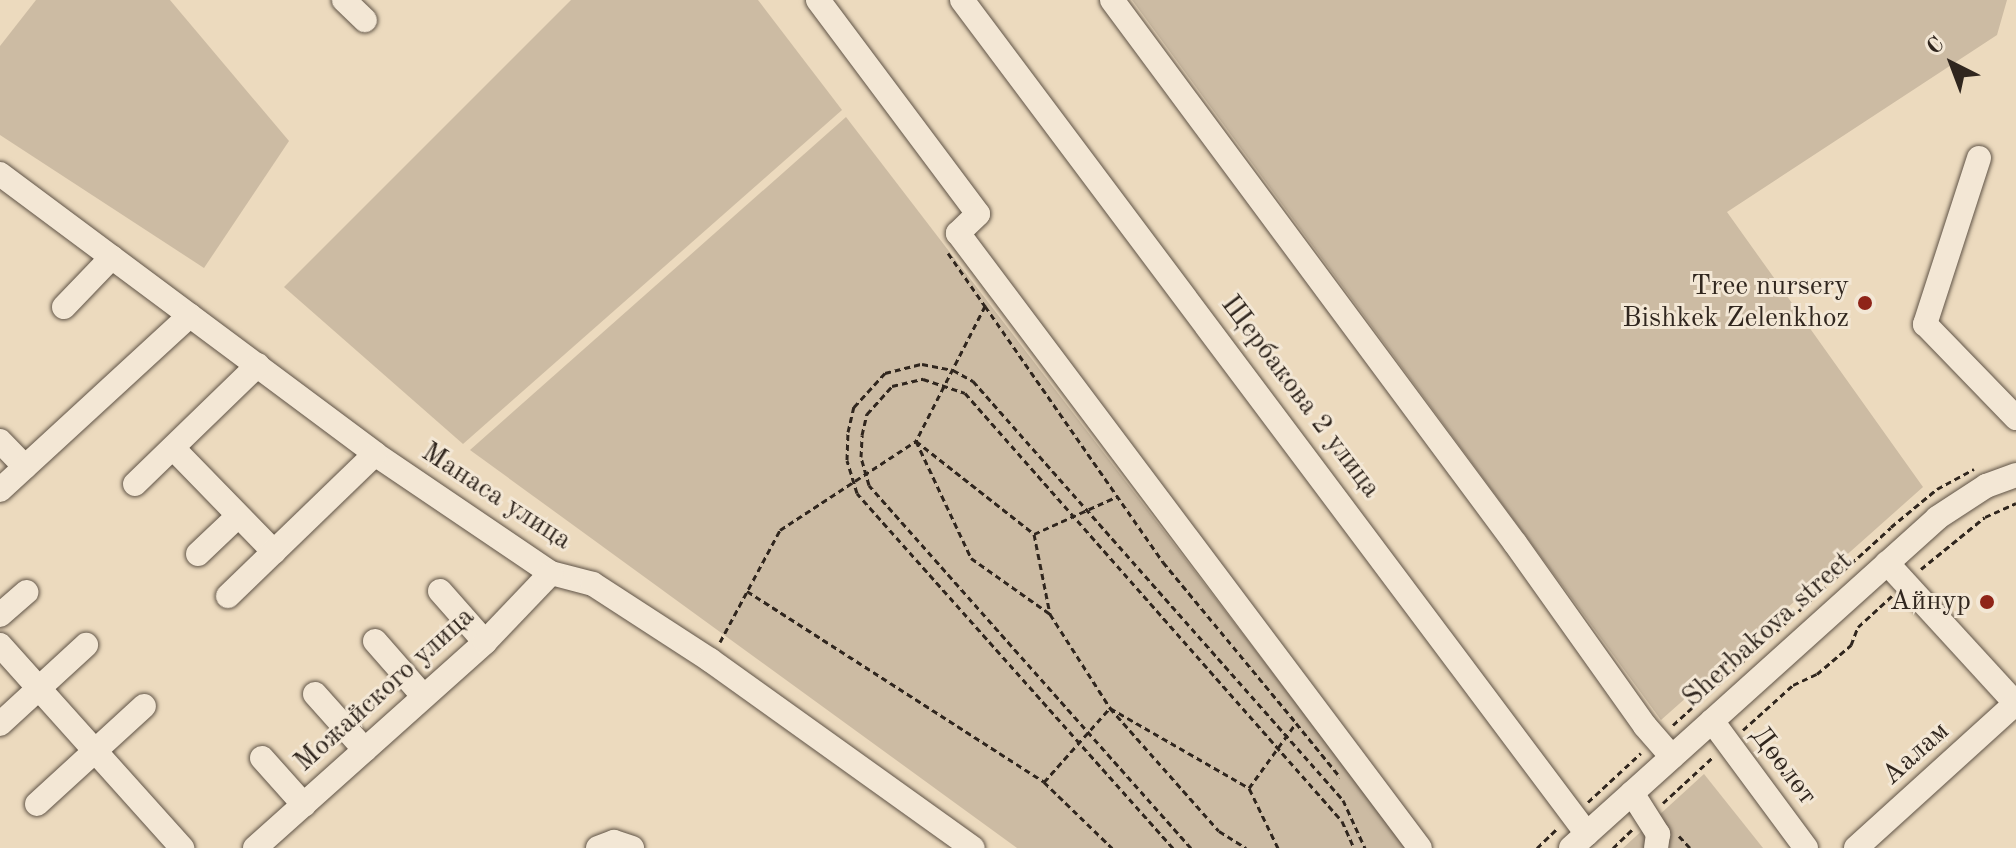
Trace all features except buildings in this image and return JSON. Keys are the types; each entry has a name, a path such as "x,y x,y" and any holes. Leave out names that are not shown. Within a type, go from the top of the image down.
{"street":[{"path":"344,0 365,20"},
{"path":"818,0 978,214 958,233 1420,848"},
{"name":"Щербакова 2 улица","path":"962,0 1579,841"},
{"path":"1112,0 1515,543 1645,726 1667,746"},
{"path":"1979,158 1925,324 2016,418"},
{"name":"Манаса улица","path":"0,174 375,454 551,573 593,584 710,660 973,848"},
{"path":"64,307 112,257"},
{"path":"0,490 190,315"},
{"path":"135,484 258,365"},
{"path":"0,441 25,467"},
{"path":"173,448 274,552"},
{"path":"228,596 375,454"},
{"name":"Sherbakova street","path":"1579,841 1632,793 1667,746 1712,721 1887,563 1961,501 2016,475"},
{"path":"198,554 238,516"},
{"path":"1887,563 2016,704"},
{"name":"Можайского улица","path":"255,848 485,642 551,573"},
{"path":"440,591 485,642"},
{"path":"0,615 26,592"},
{"path":"375,641 424,697"},
{"path":"0,645 182,848"},
{"path":"0,724 86,645"},
{"path":"315,694 365,750"},
{"name":"Аалам","path":"1856,848 2016,704"},
{"path":"37,804 144,706"},
{"name":"Дөөлөт","path":"1712,721 1806,848"},
{"path":"262,758 304,805"},
{"path":"1632,793 1658,834 1656,848"},
{"path":"598,848 614,842 632,848"}],"path":[{"path":"958,233 946,256 1120,495 1163,562 1342,780"},
{"path":"710,660 780,530 916,441 985,306"},
{"path":"1173,848 875,515 852,483 848,432 854,407 867,388 903,366 953,370 973,381 1343,800 1365,848"},
{"path":"1191,848 865,475 862,435 878,399 907,380 946,383 965,393 1342,821 1354,848"},
{"path":"916,441 1034,534 1050,614 1110,708 1219,831 1246,848"},
{"path":"916,441 971,558 1050,614"},
{"path":"1034,534 1120,495"},
{"path":"1613,848 1793,685 1817,674 1851,645 1858,627 1906,584 1985,517 2016,503"},
{"path":"1667,746 1891,527"},
{"path":"747,591 1044,782 1112,848"},
{"path":"1044,782 1110,708"},
{"path":"1110,708 1249,788 1278,848"},
{"path":"1249,788 1296,723"}],"shaded area":[{"path":"36,0 170,0 289,141 204,268 0,135 0,46"},
{"path":"571,0 758,0 842,110 463,444 284,287"},
{"path":"1132,0 2007,0 1997,35 1727,212 1923,487 1661,720"},
{"path":"846,117 1407,848 1017,848 470,450"},
{"path":"1704,774 1763,848 1623,848"}],"place":[{"name":"Tree nursery Bishkek Zelenkhoz","path":"1865,303"},
{"name":"Айнур","path":"1987,602"}]}
